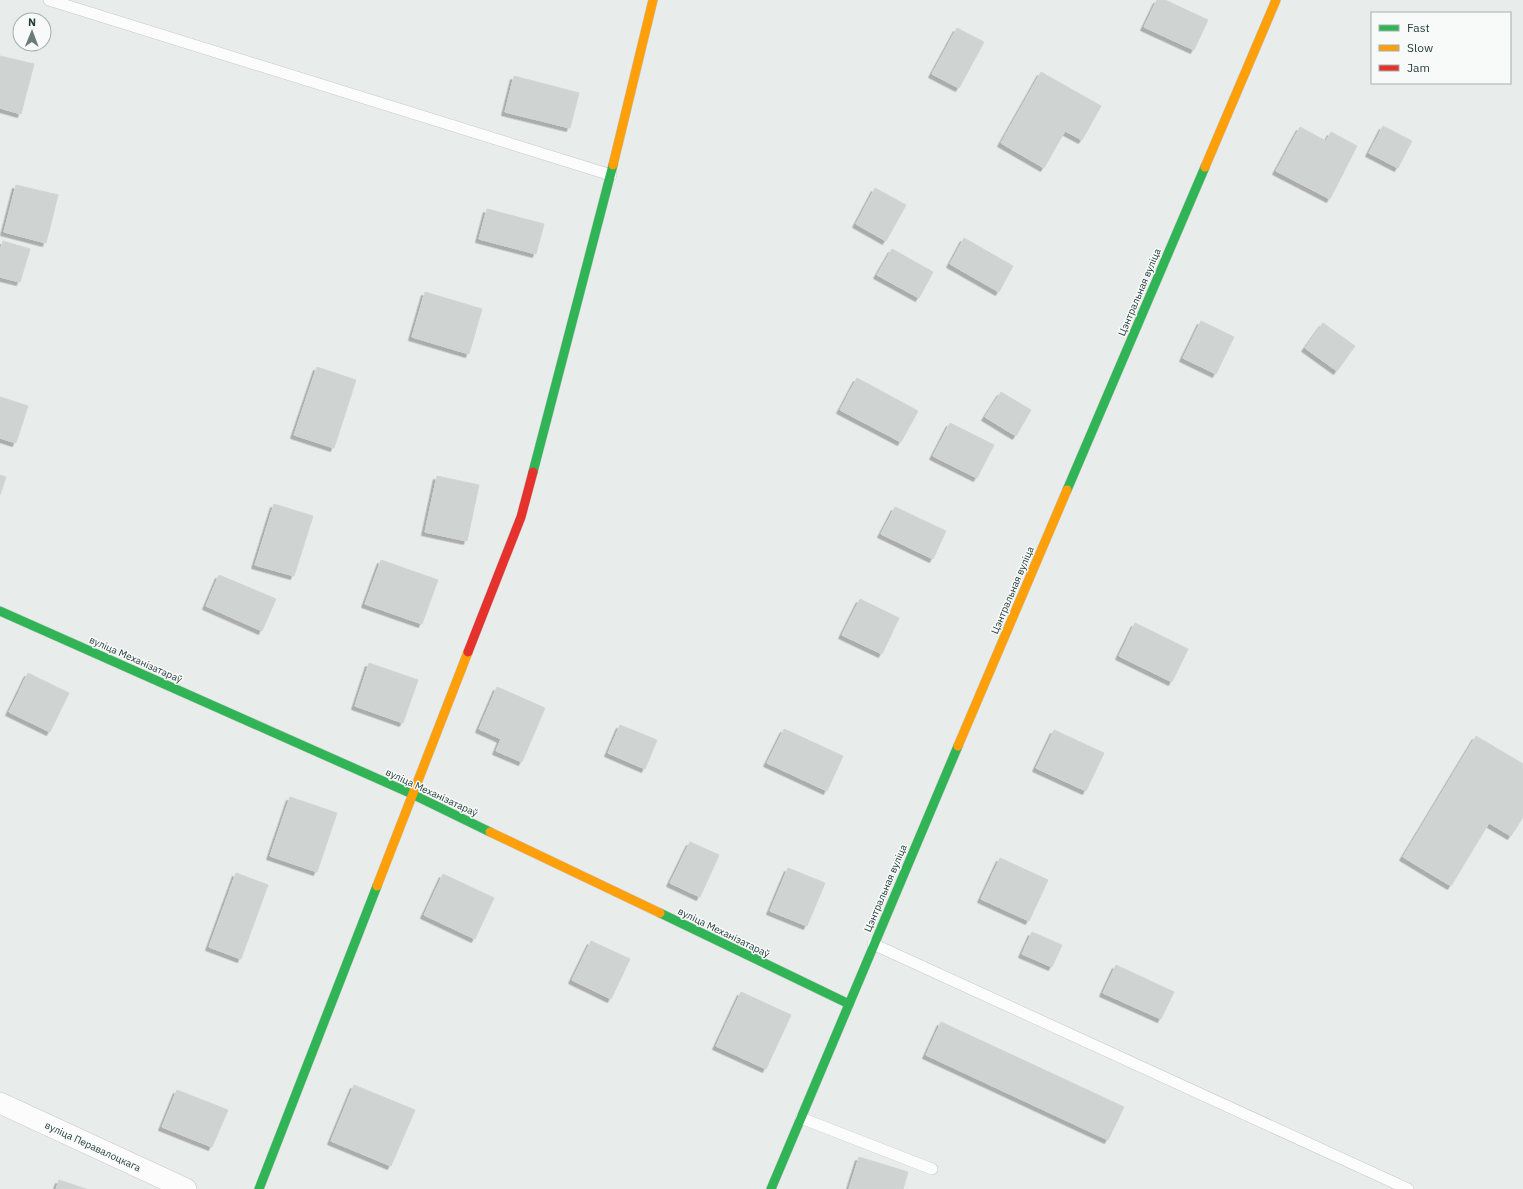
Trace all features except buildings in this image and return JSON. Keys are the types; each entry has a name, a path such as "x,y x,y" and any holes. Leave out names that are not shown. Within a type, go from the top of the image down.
{"street":[{"path":"259,1189 521,517 611,175 653,0"},
{"name":"Цэнтральная вуліца","path":"771,1189 873,944 1276,0"},
{"name":"вуліца Механізатараў","path":"0,611 412,794 849,1004"},
{"name":"вуліца Перавалоцкага","path":"0,1103 186,1189"}],"lane":[{"path":"49,0 611,175"},
{"path":"873,944 1408,1189"},
{"path":"801,1118 932,1169"}],"traffic: fast":[{"path":"533,472 613,165"},
{"path":"1067,490 1205,167"},
{"path":"0,611 412,794 490,832"},
{"path":"771,1189 958,746"},
{"path":"259,1189 377,886"},
{"path":"660,913 849,1004"}],"traffic: slow":[{"path":"613,165 653,0"},
{"path":"1205,167 1276,0"},
{"path":"958,746 1067,490"},
{"path":"377,886 468,652"},
{"path":"490,832 660,913"}],"traffic: jam":[{"path":"468,652 521,517 533,472"}]}
